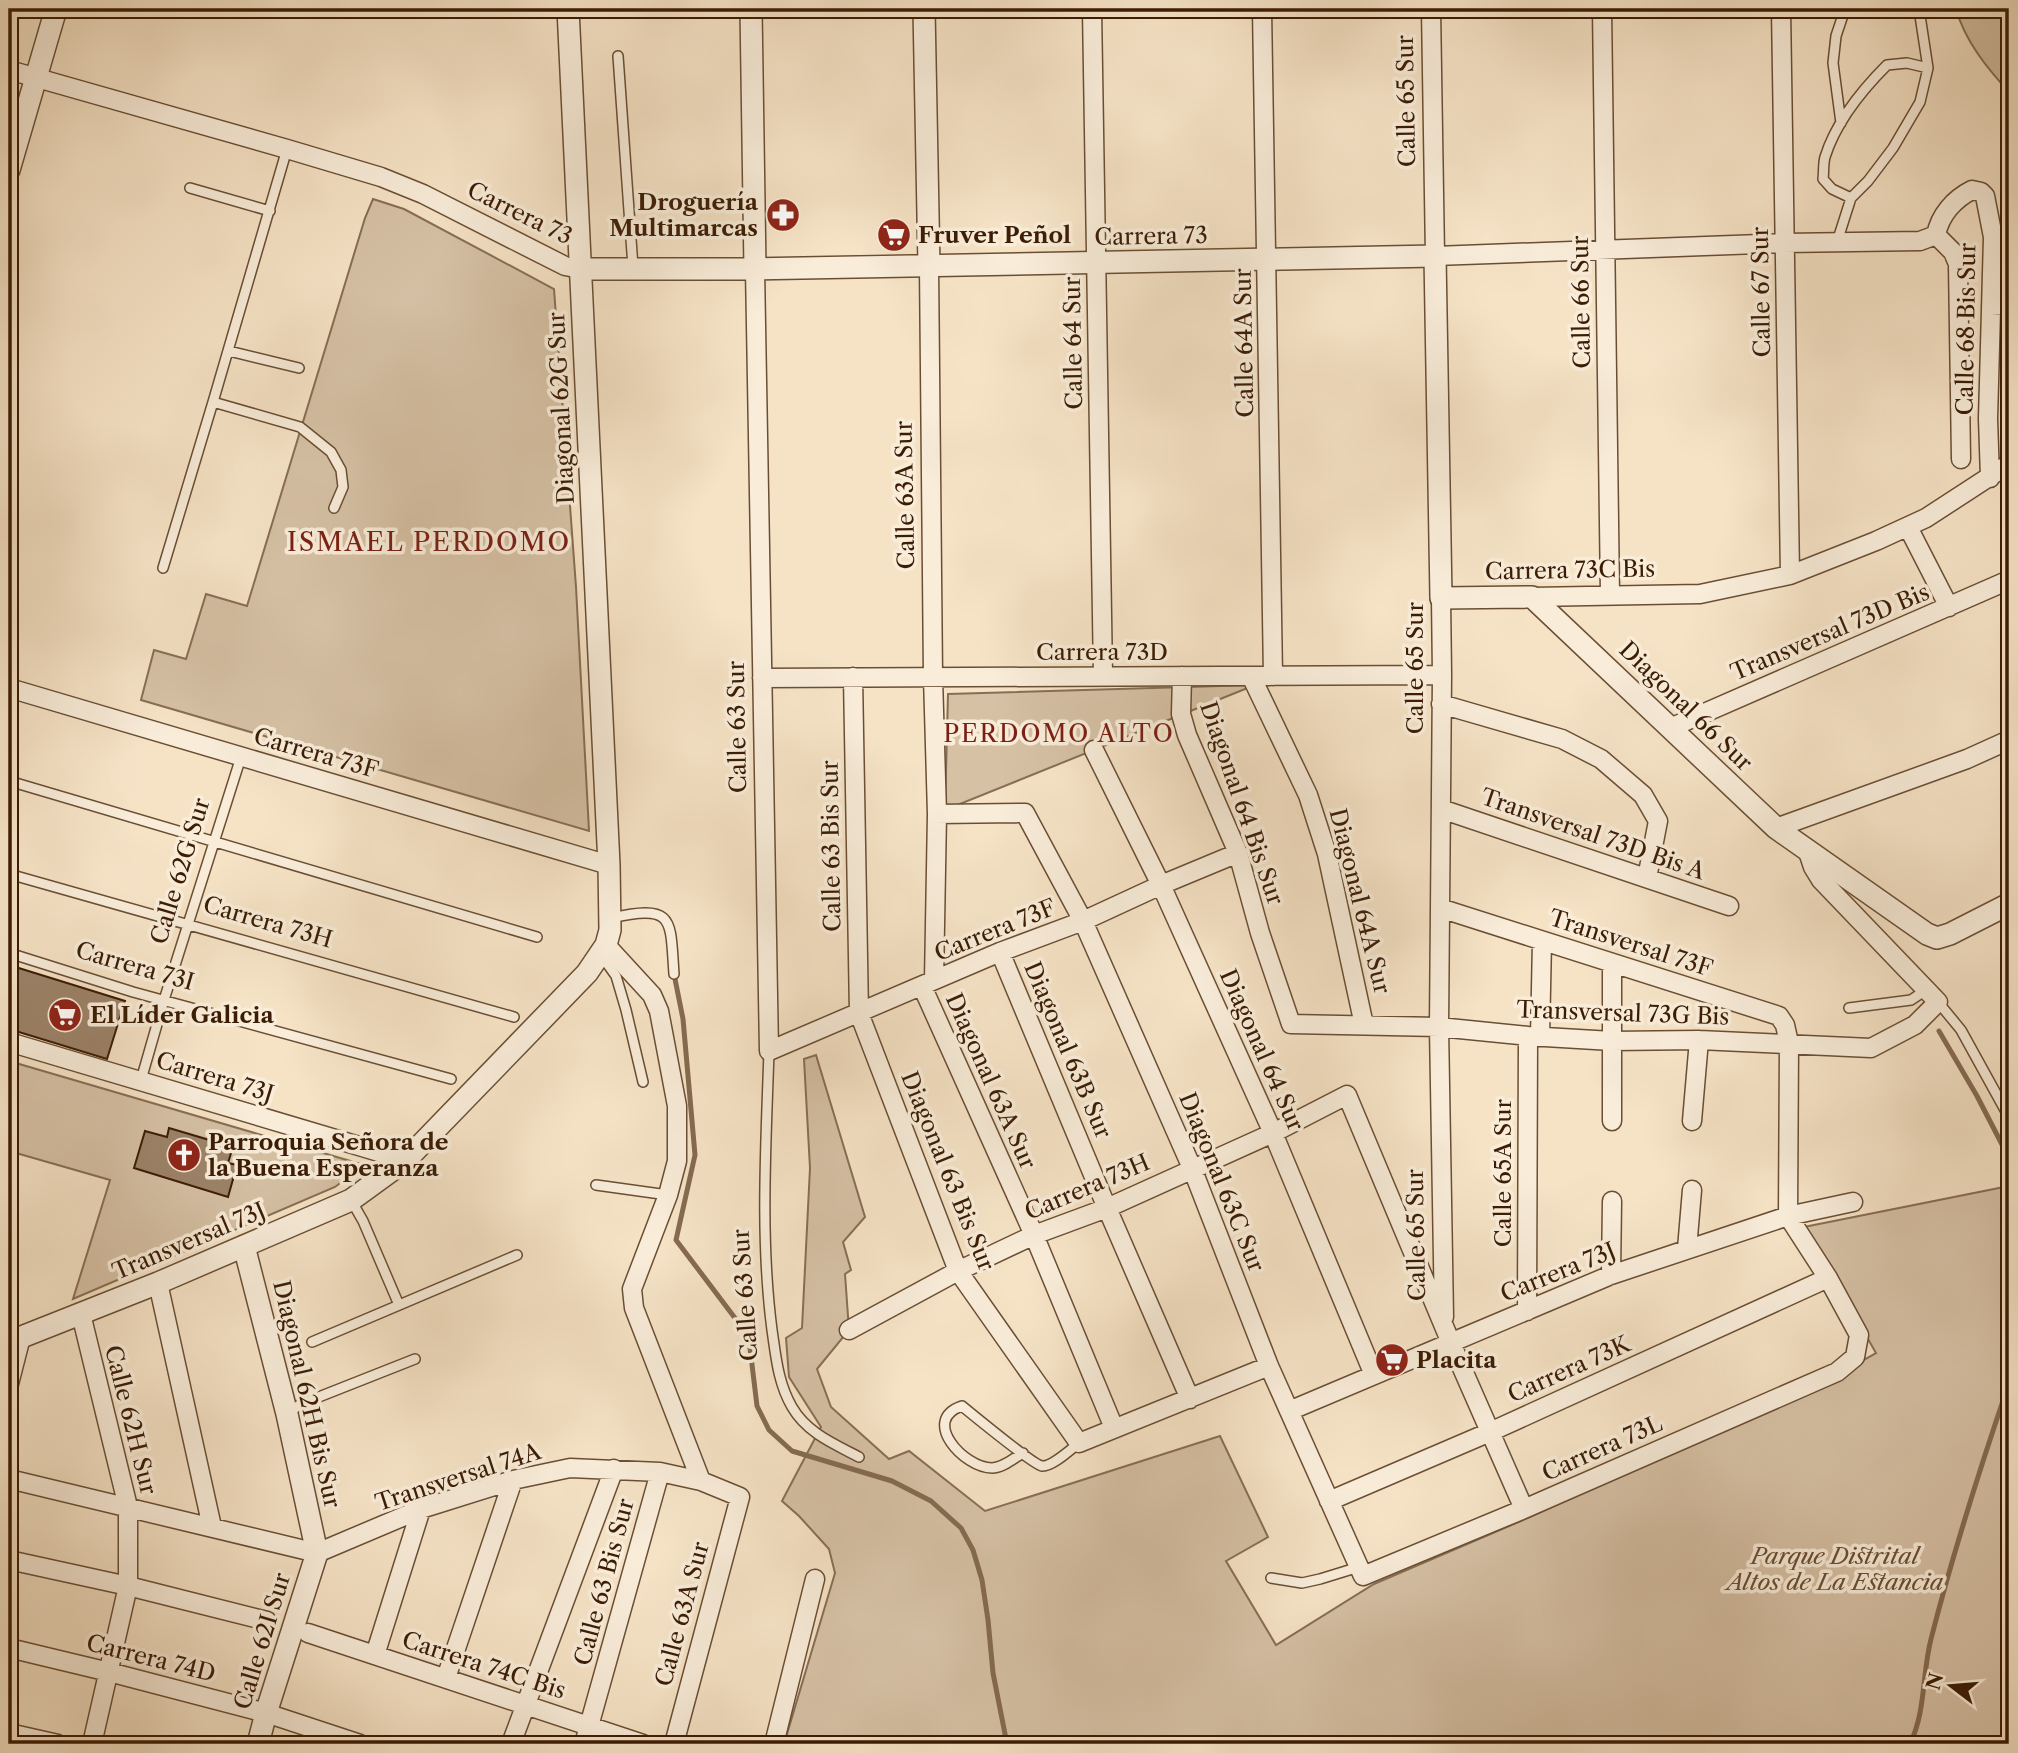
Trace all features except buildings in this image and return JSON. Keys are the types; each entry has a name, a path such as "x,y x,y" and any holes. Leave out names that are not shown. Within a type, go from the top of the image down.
{"street":[{"path":"9,170 56,9"},
{"name":"Diagonal 62G Sur","path":"568,9 609,865 606,937"},
{"name":"Calle 63 Sur","path":"751,9 769,1051"},
{"name":"Calle 63A Sur","path":"925,9 937,814 928,983"},
{"name":"Calle 64 Sur","path":"1092,9 1103,676"},
{"name":"Calle 64A Sur","path":"1262,9 1273,676"},
{"name":"Calle 65 Sur","path":"1431,9 1442,675 1439,1027 1447,1335"},
{"name":"Calle 66 Sur","path":"1602,9 1610,595"},
{"name":"Calle 67 Sur","path":"1781,9 1790,575"},
{"name":"Carrera 73","path":"9,69 287,149 401,185 424,194 565,266 581,269 755,269 1435,256 1785,243 1920,241 1936,235"},
{"name":"Calle 68 Bis Sur","path":"1936,235 1938,223 1959,197 1972,190 1985,196 1993,237 1988,419 1990,478"},
{"path":"1936,235 1953,252 1958,264 1961,460"},
{"path":"1990,306 2009,305"},
{"name":"Carrera 73C Bis","path":"1441,598 1700,594 1790,575 1926,518 2009,464"},
{"path":"1908,527 1949,607"},
{"name":"Transversal 73D Bis","path":"1670,728 2009,580"},
{"name":"Diagonal 66 Sur","path":"1532,597 1776,828 1927,934 1937,938 1950,934 2009,904"},
{"name":"Carrera 73D","path":"762,678 1442,675"},
{"name":"Diagonal 64 Bis Sur","path":"1182,676 1181,715 1238,853 1259,933 1292,1024"},
{"name":"Diagonal 64A Sur","path":"1251,676 1308,795 1327,855 1364,1025"},
{"name":"Calle 63 Bis Sur","path":"853,677 859,1013"},
{"name":"Carrera 73F","path":"9,688 609,865"},
{"path":"1441,704 1562,739 1601,759 1643,795 1657,821 1647,878"},
{"path":"1776,828 1967,759 2009,740"},
{"name":"Diagonal 64 Sur","path":"1094,750 1161,885 1273,1133 1374,1376"},
{"name":"Transversal 73D Bis A","path":"1441,809 1729,906"},
{"name":"Diagonal 63C Sur","path":"937,814 1025,813 1083,921 1192,1168 1269,1366 1361,1571"},
{"path":"1807,849 1821,880 1932,996"},
{"name":"Carrera 73F","path":"769,1051 1000,952 1083,921 1238,853"},
{"name":"Transversal 73F","path":"1440,908 1779,1016 1785,1025 1788,1044"},
{"path":"606,937 652,995 659,1011 677,1106 677,1161 668,1195 632,1289 635,1308 701,1481"},
{"name":"Transversal 73J","path":"15,1339 158,1283 351,1200 406,1160 587,973 606,937"},
{"name":"Calle 65A Sur","path":"1527,1311 1534,1037 1542,941"},
{"name":"Diagonal 63B Sur","path":"1000,952 1190,1399"},
{"path":"1612,963 1612,1121"},
{"name":"Diagonal 63A Sur","path":"928,983 1114,1428"},
{"name":"Transversal 73G Bis","path":"1292,1024 1439,1027 1534,1037 1612,1041 1699,1040 1871,1048 1915,1026 1932,996"},
{"name":"Diagonal 63 Bis Sur","path":"859,1013 958,1271 1079,1443"},
{"path":"1692,1121 1699,1040"},
{"name":"Carrera 73J","path":"9,1042 406,1160"},
{"path":"1788,1044 1788,1216 1828,1278"},
{"name":"Carrera 73H","path":"849,1330 958,1271 1034,1234 1107,1208 1273,1133 1347,1096 1447,1335"},
{"path":"1687,1249 1692,1190"},
{"path":"1611,1275 1612,1201"},
{"name":"Carrera 73J","path":"1289,1412 1374,1376 1447,1335 1527,1311 1611,1275 1687,1249 1788,1216 1853,1202"},
{"name":"Diagonal 62H Bis Sur","path":"244,1246 317,1553"},
{"name":"Carrera 73L","path":"1361,1571 1524,1509 1837,1372 1856,1357 1859,1335 1828,1278"},
{"name":"Carrera 73K","path":"1329,1501 1490,1432 1828,1278"},
{"path":"158,1283 212,1527"},
{"name":"Calle 62H Sur","path":"80,1314 128,1507 128,1587 92,1744"},
{"path":"1447,1335 1524,1509"},
{"path":"9,1384 15,1339"},
{"path":"1079,1443 1269,1366"},
{"name":"Transversal 74A","path":"317,1553 421,1509 513,1480 570,1468 660,1472 701,1481 740,1497"},
{"path":"511,1744 614,1469"},
{"name":"Calle 63 Bis Sur","path":"584,1744 660,1472"},
{"path":"9,1479 317,1553"},
{"path":"446,1678 513,1480"},
{"name":"Calle 63A Sur","path":"674,1744 740,1497"},
{"path":"375,1655 421,1509"},
{"name":"Calle 62I Sur","path":"258,1744 317,1553"},
{"path":"9,1560 267,1621"},
{"path":"774,1744 815,1579"},
{"name":"Carrera 74C Bis","path":"309,1633 643,1744"},
{"name":"Carrera 74D","path":"9,1648 109,1671 266,1713 360,1744"},
{"path":"9,1733 58,1744"}],"lane":[{"path":"1841,123 1833,63 1836,36 1845,9"},
{"path":"1837,242 1851,198 1893,148 1920,102 1928,68 1919,9"},
{"path":"618,56 633,269"},
{"path":"1851,198 1832,189 1823,179 1824,158 1841,123 1863,89 1887,65 1907,63 1928,68"},
{"path":"163,568 287,149"},
{"path":"190,188 270,211"},
{"path":"229,351 299,368"},
{"path":"214,402 300,426 331,453 341,470 343,487 334,508"},
{"name":"Calle 62G Sur","path":"141,1080 242,757"},
{"path":"9,781 537,937"},
{"name":"Carrera 73H","path":"9,874 514,1017"},
{"path":"643,1082 606,937 645,913 658,914 667,919 671,930 674,974"},
{"name":"Carrera 73I","path":"9,953 164,1000 451,1079"},
{"path":"1849,1008 1932,996 1961,1030 2009,1117"},
{"name":"Calle 63 Sur","path":"769,1051 765,1201 768,1295 779,1377 792,1408 813,1433 859,1457"},
{"path":"596,1185 668,1195"},
{"path":"351,1200 363,1221 399,1305"},
{"path":"312,1342 517,1255"},
{"path":"286,1414 301,1404 415,1359"},
{"path":"1023,1453 1008,1463 993,1468 974,1463 947,1440 947,1418 953,1409 962,1406 1023,1453 1037,1464 1044,1466 1051,1464 1079,1443"},
{"path":"1271,1578 1302,1583 1361,1571"}],"green space":[{"path":"1956,9 2009,9 2009,92 1978,53 1965,32"},
{"path":"373,199 404,209 554,289 576,587 589,831 141,700 154,650 186,659 206,594 247,606"},
{"path":"1255,685 945,810 948,694"},
{"name":"Parque Distrital Altos de La Estancia","path":"816,1055 865,1217 843,1242 851,1270 845,1274 849,1330 817,1369 831,1407 889,1459 909,1451 985,1511 1220,1436 1268,1537 1226,1561 1276,1645 1374,1584 1804,1393 1876,1353 1804,1227 2009,1186 2009,1744 784,1744 835,1573 829,1549 782,1501 821,1427 789,1377 786,1338 802,1328 810,1168 804,1059"},
{"path":"9,1061 364,1165 335,1187 73,1299 110,1180 9,1151"}],"waterway":[{"path":"674,974 683,1019 695,1155 676,1240 741,1326 750,1348 757,1406 769,1430 792,1451 892,1481 931,1501 961,1528 973,1550 982,1580 993,1673 1007,1744"},
{"path":"1939,1031 2009,1158"},
{"path":"1910,1744 1919,1719 1928,1652 1939,1607 2009,1383"}],"place":[{"name":"Droguería Multimarcas","path":"783,215"},
{"name":"Fruver Peñol","path":"894,235"},
{"name":"El Líder Galicia","path":"65,1015"},
{"name":"Parroquia Señora de la Buena Esperanza","path":"184,1155"},
{"name":"Placita","path":"1392,1360"}],"district":[{"name":"ISMAEL PERDOMO","path":"429,542"},
{"name":"PERDOMO ALTO","path":"1059,733"}]}
